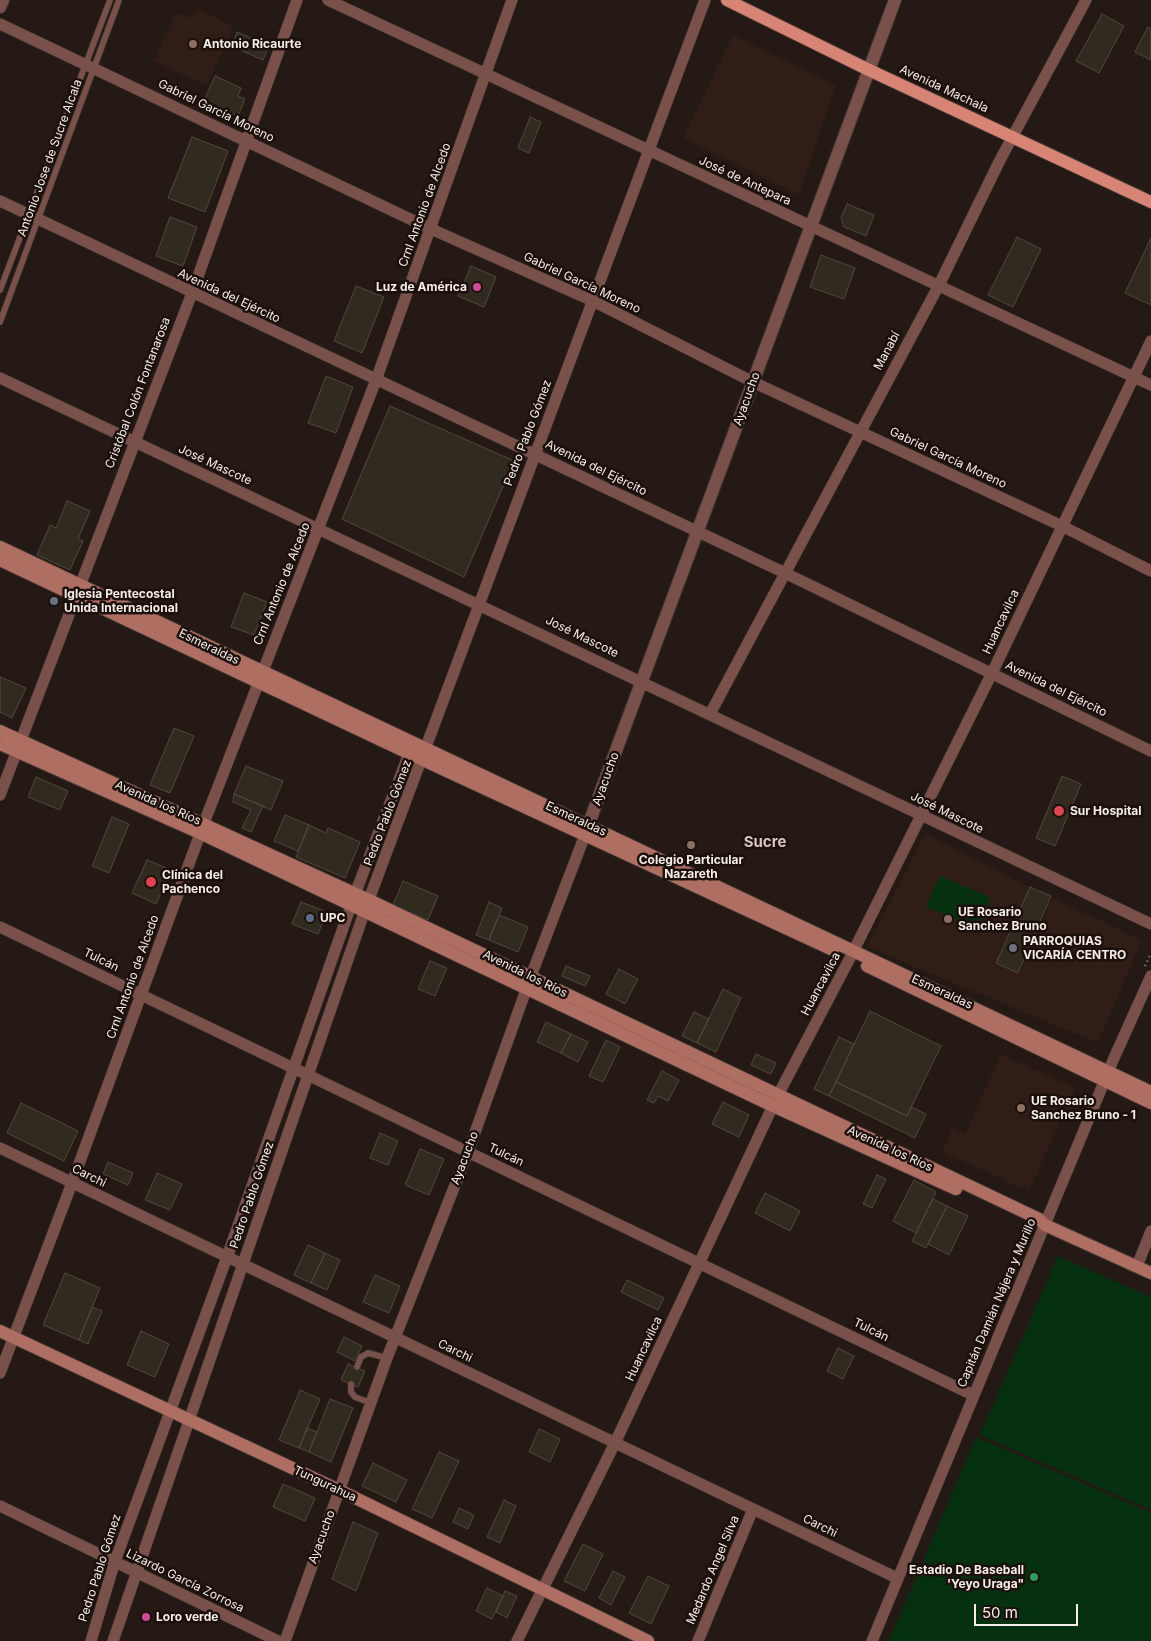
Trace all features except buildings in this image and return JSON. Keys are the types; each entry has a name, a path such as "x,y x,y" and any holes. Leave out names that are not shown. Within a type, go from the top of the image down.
{"main road":[{"name":"Avenida Machala","path":"727,0 869,70 1014,136 1151,202"},
{"name":"Esmeraldas","path":"0,547 77,590"},
{"name":"Esmeraldas","path":"0,560 77,590 852,954 1107,1076 1151,1092"},
{"name":"Avenida los Ríos","path":"0,732 17,746 202,828 776,1100 1039,1219 1045,1225 1151,1273"},
{"name":"Avenida los Ríos","path":"0,744 17,746"},
{"name":"Esmeraldas","path":"1107,1076 1151,1103"},
{"name":"Tungurahua","path":"0,1331 339,1490 648,1641"}],"street":[{"path":"0,7 3,0"},
{"name":"Cristóbal Colón Fontanarosa","path":"0,794 192,293 297,0"},
{"name":"José de Antepara","path":"328,0 648,152 812,226 1151,385"},
{"name":"Crnl Antonio de Alcedo","path":"0,1373 202,828 376,380 512,0"},
{"name":"Pedro Pablo Gómez","path":"113,1641 187,1420 243,1265 367,905 425,754 534,453 593,301 705,0"},
{"name":"Ayacucho","path":"285,1641 387,1358 468,1152 529,982 895,0"},
{"name":"Manabí","path":"710,714 939,285 1014,136 1086,0"},
{"name":"Gabriel García Moreno","path":"0,24 431,229 593,301 753,382 1062,526 1151,571"},
{"name":"Avenida del Ejército","path":"0,201 534,453 1151,751"},
{"name":"Huancavilca","path":"516,1641 615,1443 776,1100 852,954 992,673 1151,341"},
{"name":"José Mascote","path":"0,378 480,604 920,816 1151,924"},
{"name":"Pedro Pablo Gómez","path":"91,1641 115,1562 227,1257 353,899 411,747"},
{"name":"Tulcán","path":"0,927 700,1262 973,1395"},
{"name":"Capitán Damián Nájera y Murillo","path":"872,1641 973,1395 1151,976"},
{"name":"Carchi","path":"0,1148 897,1578"},
{"path":"1137,1266 1151,1231"},
{"name":"Lizardo García Zorrosa","path":"0,1506 278,1641"},
{"name":"Medardo Angel Silva","path":"698,1641 753,1509"}],"lane":[{"name":"Antonio Jose de Sucre Alcala","path":"90,66 110,0"},
{"name":"Antonio Jose de Sucre Alcala","path":"0,322 34,217 90,66 119,0"},
{"name":"Antonio Jose de Sucre Alcala","path":"0,290 34,217"},
{"path":"357,1368 361,1357 368,1353 387,1358"},
{"path":"351,1384 351,1392 355,1397 371,1403"}],"shaded area":[{"name":"Antonio Ricaurte","path":"198,8 233,27 207,86 153,61 176,13 190,18"},
{"path":"733,35 836,85 799,195 683,138"},
{"name":"UE Rosario Sanchez Bruno","path":"925,833 1029,887 995,963 1019,973 1052,898 1142,940 1098,1043 867,947"},
{"name":"UE Rosario Sanchez Bruno - 1","path":"1001,1054 1075,1088 1029,1191 942,1152 952,1128 965,1134"}],"green space":[{"path":"940,876 990,897 978,927 926,907"},
{"path":"1058,1256 1151,1297 1151,1510 980,1435"},
{"name":"Estadio De Baseball 'Yeyo Uraga\"","path":"976,1437 1151,1513 1151,1641 889,1641"}],"place":[{"name":"Antonio Ricaurte","path":"193,44"},
{"name":"Luz de América","path":"477,287"},
{"name":"Iglesia Pentecostal Unida Internacional","path":"54,601"},
{"name":"Sur Hospital","path":"1059,811"},
{"name":"Colegio Particular Nazareth","path":"691,845"},
{"name":"Clínica del Pachenco","path":"151,882"},
{"name":"UPC","path":"310,918"},
{"name":"UE Rosario Sanchez Bruno","path":"948,919"},
{"name":"PARROQUIAS VICARÍA CENTRO","path":"1013,948"},
{"name":"UE Rosario Sanchez Bruno - 1","path":"1021,1108"},
{"name":"Estadio De Baseball 'Yeyo Uraga\"","path":"1034,1577"},
{"name":"Loro verde","path":"146,1617"}],"district":[{"name":"Sucre","path":"765,842"}]}
